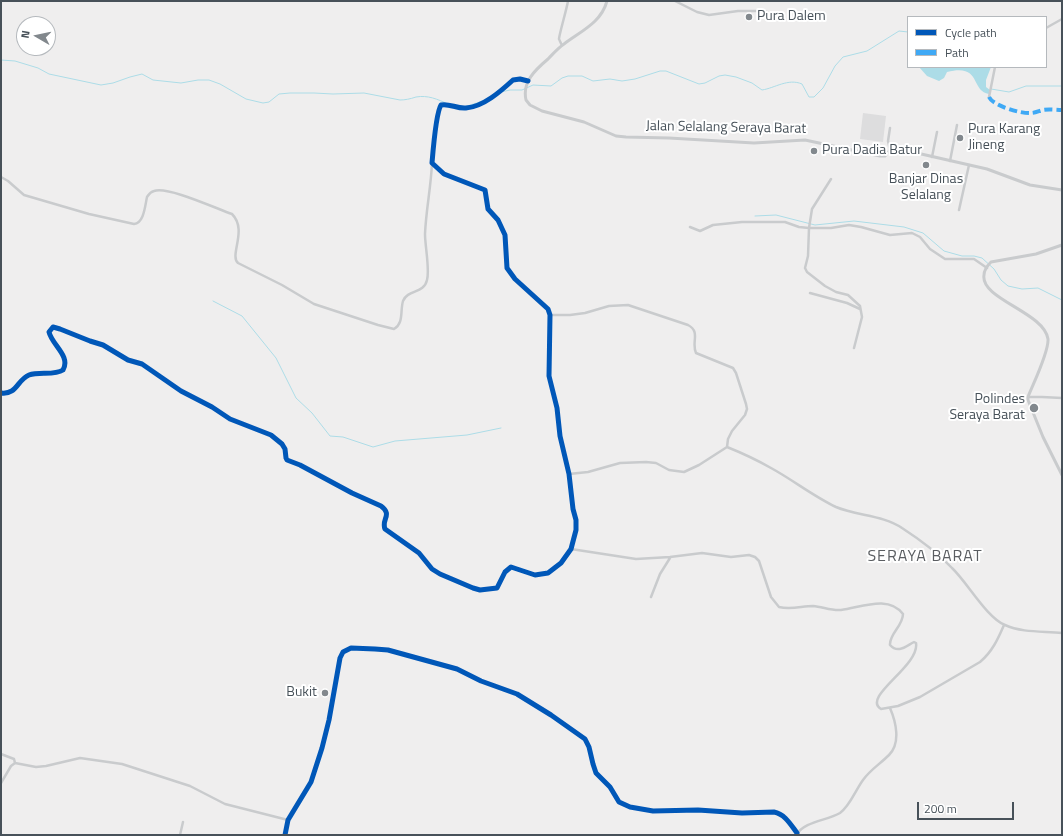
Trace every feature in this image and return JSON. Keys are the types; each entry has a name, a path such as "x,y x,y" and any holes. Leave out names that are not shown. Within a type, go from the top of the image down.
{"street":[{"path":"562,45 559,35 568,1"},
{"path":"1,176 24,195 89,214 134,224 138,224 140,220 149,194 153,191 161,190 232,214 236,218 239,227 239,239 235,261 282,285 314,304 394,329 398,326 403,302 408,294 420,290 425,286 428,279 425,234 432,179 432,163 437,113 441,106 445,104 464,108 482,104 513,80 520,79 528,81 531,75 562,45 595,22 604,10 607,1"},
{"path":"675,1 705,15 716,15 738,11 764,11 769,13 770,16"},
{"path":"1047,27 1062,19"},
{"path":"989,97 995,68"},
{"name":"Jalan Selalang Seraya Barat","path":"528,81 525,98 530,105 584,122 616,136 626,138 669,138 754,143 805,140 880,156 885,156 890,150 895,148 987,169 1030,184 1062,190"},
{"path":"950,161 957,125"},
{"path":"890,128 888,141 890,150"},
{"path":"932,157 937,132"},
{"path":"1,393 7,394 12,391 28,376 63,370 65,364 64,356 52,341 48,332 50,328 53,327 60,329 103,345 128,360 147,366 181,392 212,407 230,419 271,435 286,449 287,460 300,465 385,509 387,513 384,525 385,529 419,553 432,569 454,581 480,590 497,588 505,572 509,568 514,568 535,575 544,574 554,569 561,563 570,549 577,524 572,504 569,474 560,436 557,408 549,376 550,315 548,309 520,284 507,268 505,235 498,220 488,209 485,190 444,174 432,163"},
{"path":"959,210 969,165"},
{"path":"831,179 812,210 809,228 808,256 805,268 807,272 824,286 851,297 862,311 862,317 854,348"},
{"path":"690,227 700,232 713,225 724,223 785,222 799,227 809,228 831,228 849,225 888,234 912,233 920,237 930,249 945,259 974,259 987,268"},
{"path":"1062,245 1036,254 991,262 984,274 984,282 990,290 1038,323 1047,336 1048,344 1046,351 1028,397 1029,404 1043,437 1062,475"},
{"path":"810,293 848,303 862,311"},
{"path":"550,315 570,315 585,313 609,306 628,305 693,327 695,331 694,349 696,353 733,368 746,404 746,412 732,431 728,439 727,447"},
{"path":"1028,397 1062,398"},
{"path":"569,474 588,472 620,463 646,462 656,463 669,470 684,472 699,465 727,447"},
{"path":"727,447 772,468 837,507 890,522 904,529 952,567 992,615 1004,625 1036,631 1062,633"},
{"path":"570,549 636,559 670,557 702,552 731,557 749,555 755,557 760,565 772,597 777,605 782,608 812,606 842,610 860,605 875,604 888,605 898,609 902,614 902,620 891,639 890,645 893,649 897,650 914,642 916,643 917,647 908,665 878,696 878,708 883,710 920,697 980,662 995,644 1004,625"},
{"path":"651,597 660,574 670,557"},
{"path":"285,835 288,820 293,809 311,782 329,720 340,658 343,652 349,649 375,648 403,653 421,660 457,669 481,681 516,694 540,708 587,741 596,772 610,787 619,802 623,805 640,810 654,811 698,810 742,813 774,812 779,813 786,819 797,834 808,826 835,815 843,810 869,772 892,752 896,740 896,732 894,718 890,708"},
{"path":"1,754 14,759 15,763 36,767 80,758 122,764 190,786 225,804 288,820"},
{"path":"1,783 11,766 15,763"},
{"path":"180,835 183,822"}],"shaded area":[{"path":"863,113 886,116 883,142 860,139"}],"water":[{"path":"920,68 991,68 986,80 986,87 990,90 989,94 983,92 979,88 971,74 966,71 958,70 947,72 944,78 939,81 927,76"}],"waterway":[{"path":"501,92 522,90 533,85 551,86 562,78 568,76 582,76 593,81 610,79 622,81 635,79 660,71 666,71 699,84 705,83 719,76 725,75 736,77 752,83 762,90 787,83 797,82 802,84 809,97 814,97 823,88 835,66 843,57 867,51 899,31 907,32"},
{"path":"1,60 15,61 38,68 49,74 101,85 142,74 153,80 181,83 209,80 220,84 246,99 263,103 269,102 279,94 364,93 400,100 416,97 428,97 448,104"},
{"path":"991,89 1009,92 1026,86 1062,86"},
{"path":"457,106 464,107 486,100"},
{"path":"755,216 776,215 815,225 854,221 904,227 923,233 944,251 962,256 982,258 994,269 1001,280 1008,286 1022,289 1038,288 1062,300"},
{"path":"213,301 242,316 276,358 296,398 312,413 330,436 343,437 373,447 395,441 467,435 501,428"}],"marked path":[{"path":"989,97 996,103 1008,109 1021,112 1034,113 1043,110 1062,110"}],"cycle path":[{"path":"1,393 14,390 22,380 29,375 37,373 55,373 63,370 65,360 49,332 53,327 60,329 103,345 128,360 142,364 181,391 212,407 230,419 271,435 282,444 285,449 287,460 300,465 352,493 381,506 386,512 384,522 385,529 419,553 432,569 440,574 480,590 497,588 505,572 511,567 535,575 548,573 561,563 571,549 576,530 576,520 573,509 569,474 560,436 557,408 549,376 550,315 548,309 515,279 507,268 505,235 498,220 488,209 485,190 444,174 432,163 436,124 441,105 463,108 472,107 485,102 513,80 520,79 528,81"},
{"path":"285,835 288,820 311,782 322,748 329,720 340,658 343,652 351,648 388,650 457,669 481,681 517,694 551,715 585,739 589,747 596,773 610,787 619,802 630,807 653,811 698,810 742,813 774,812 785,817 797,833"}],"place":[{"name":"Pura Dalem","path":"749,17"},
{"name":"Pura Karang Jineng","path":"960,138"},
{"name":"Pura Dadia Batur","path":"814,151"},
{"name":"Banjar Dinas Selalang","path":"926,165"},
{"name":"Polindes Seraya Barat","path":"1034,408"},
{"name":"Bukit","path":"325,693"}],"district":[{"name":"SERAYA BARAT","path":"925,557"}]}
